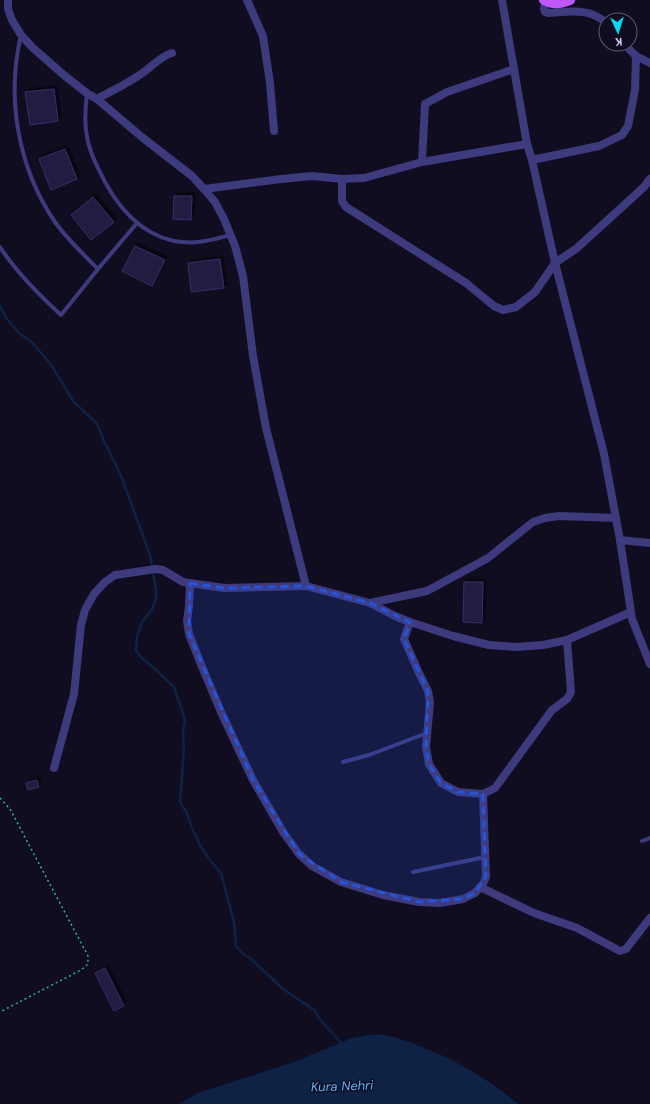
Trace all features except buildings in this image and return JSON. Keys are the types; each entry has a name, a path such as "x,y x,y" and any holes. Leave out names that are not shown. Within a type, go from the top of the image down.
{"main road":[{"path":"545,1 559,4 570,0"}],"street":[{"path":"8,0 8,9 12,20 21,35 33,48 88,94 192,176 215,202 224,219 231,235 243,276 253,356 266,428 306,586"},
{"path":"247,0 263,36 270,83 274,132"},
{"path":"502,0 527,144 532,160 555,263 604,454 620,540 632,619 650,664"},
{"path":"545,1 544,9 548,13 585,12 598,16"},
{"path":"632,52 636,56 650,63"},
{"path":"97,100 140,75 159,59 172,53"},
{"path":"532,160 599,146 622,135 628,126 635,90 636,56"},
{"path":"422,162 425,104 447,92 514,69"},
{"path":"204,189 312,176 342,179 364,178 422,162 527,144"},
{"path":"342,179 342,201 346,207 466,283 494,306 503,310 516,307 535,292 555,263 577,248 644,187 650,179"},
{"path":"370,603 427,591 488,558 533,522 559,516 616,518"},
{"path":"620,540 650,543"},
{"path":"54,768 74,694 81,625 94,594 105,582 115,575 156,569 163,570 183,582 224,588 306,586 370,603 410,622 453,636 489,645 516,647 543,645 567,640 631,612"},
{"path":"190,583 187,621 189,634 221,712 253,780 283,832 299,854 312,866 341,882 383,895 419,902 440,903 463,899 475,892 483,884 486,876 483,794"},
{"path":"410,622 404,639 428,691 430,702 426,746 429,764 441,783 458,792 483,794 495,788 552,710 567,699 571,692 567,640"},
{"path":"480,887 534,913 576,928 620,951 626,949 650,918"}],"lane":[{"path":"21,35 15,63 14,94 19,137 27,167 39,196 55,222 64,234 98,269"},
{"path":"88,94 85,127 92,154 108,188 122,208 137,223 158,236 174,241 202,242 231,235"},
{"path":"0,247 28,284 61,315 137,223"},
{"path":"343,762 368,756 427,733"},
{"path":"642,840 650,838"},
{"path":"413,872 485,857"}],"path":[{"path":"0,798 10,809 88,956 88,964 81,970 0,1012"}],"highlighted area":[{"path":"190,583 224,588 306,586 370,603 410,622 404,639 428,691 426,747 429,764 441,783 458,792 483,794 486,877 475,893 463,899 419,902 341,882 299,854 253,780 189,634"}],"water":[{"name":"Kura Nehri","path":"368,1035 382,1035 397,1038 432,1051 471,1070 518,1104 179,1104 198,1093 294,1062 352,1038"}],"waterway":[{"path":"0,306 7,319 19,333 32,342 52,366 73,401 97,424 123,481 150,555 156,589 156,599 151,611 142,622 137,636 136,651 174,687 185,719 183,732 184,748 180,802 187,813 200,845 208,858 221,873 234,922 236,946 283,989 314,1010 319,1018 342,1044"}]}
